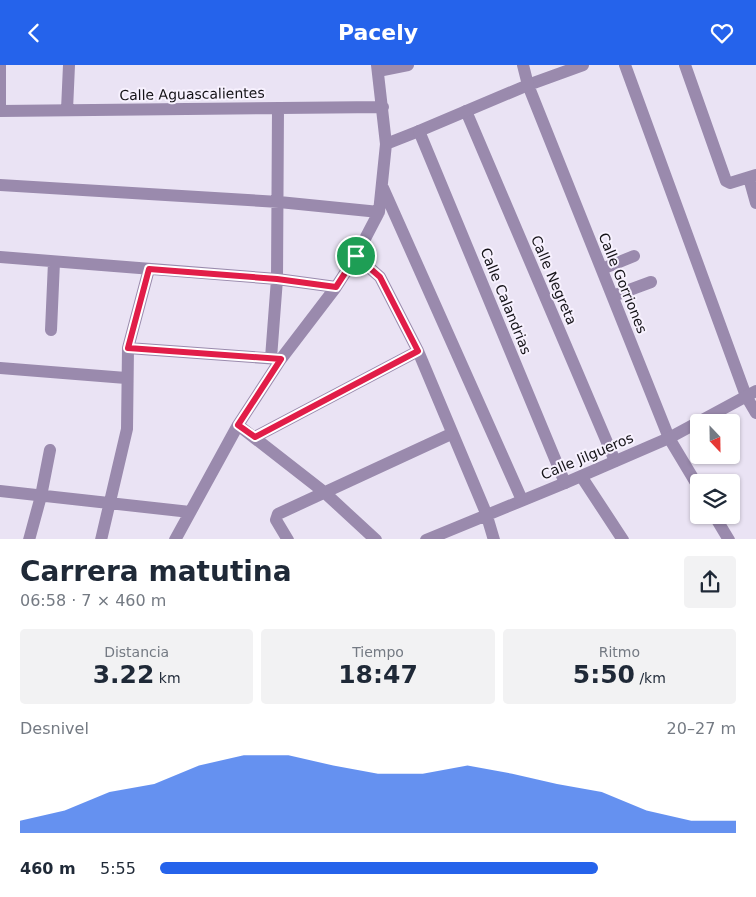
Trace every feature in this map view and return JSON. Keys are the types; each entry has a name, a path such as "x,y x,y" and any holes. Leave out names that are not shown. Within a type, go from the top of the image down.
{"street":[{"path":"0,65 0,111"},
{"path":"67,110 69,65"},
{"path":"175,539 276,359 336,287 356,256 379,212 383,189 386,144 384,107 378,68 408,65"},
{"name":"Calle Gorriones","path":"523,65 528,85 669,438 691,474"},
{"path":"386,144 528,85 583,65"},
{"path":"625,65 751,393 756,413"},
{"path":"685,65 728,183 752,176 756,203"},
{"name":"Calle Aguascalientes","path":"0,111 384,107"},
{"path":"276,359 278,109"},
{"name":"Calle Negreta","path":"466,111 615,461"},
{"name":"Calle Calandrias","path":"419,131 565,483"},
{"path":"0,185 278,202 379,212"},
{"path":"383,189 522,499"},
{"path":"356,256 380,277 418,351 451,434 486,513 494,539"},
{"path":"0,257 277,279 336,287"},
{"path":"602,269 634,257"},
{"path":"51,330 54,262"},
{"path":"101,539 127,429 126,378 128,348 149,269"},
{"path":"612,296 650,282"},
{"path":"128,348 276,359"},
{"path":"255,437 418,351"},
{"path":"0,368 126,378"},
{"name":"Calle Jilgueros","path":"426,539 486,513 565,483 669,438 751,393"},
{"path":"238,425 324,492 376,539"},
{"path":"288,539 276,520 276,515 451,434"},
{"path":"29,539 42,496 50,450"},
{"path":"581,476 624,539"},
{"path":"0,491 190,512"},
{"path":"719,524 728,539"}],"route":[{"path":"356,256 380,277 418,351 255,437 238,425 281,359 128,348 149,269 277,279 336,287 356,256"}]}
